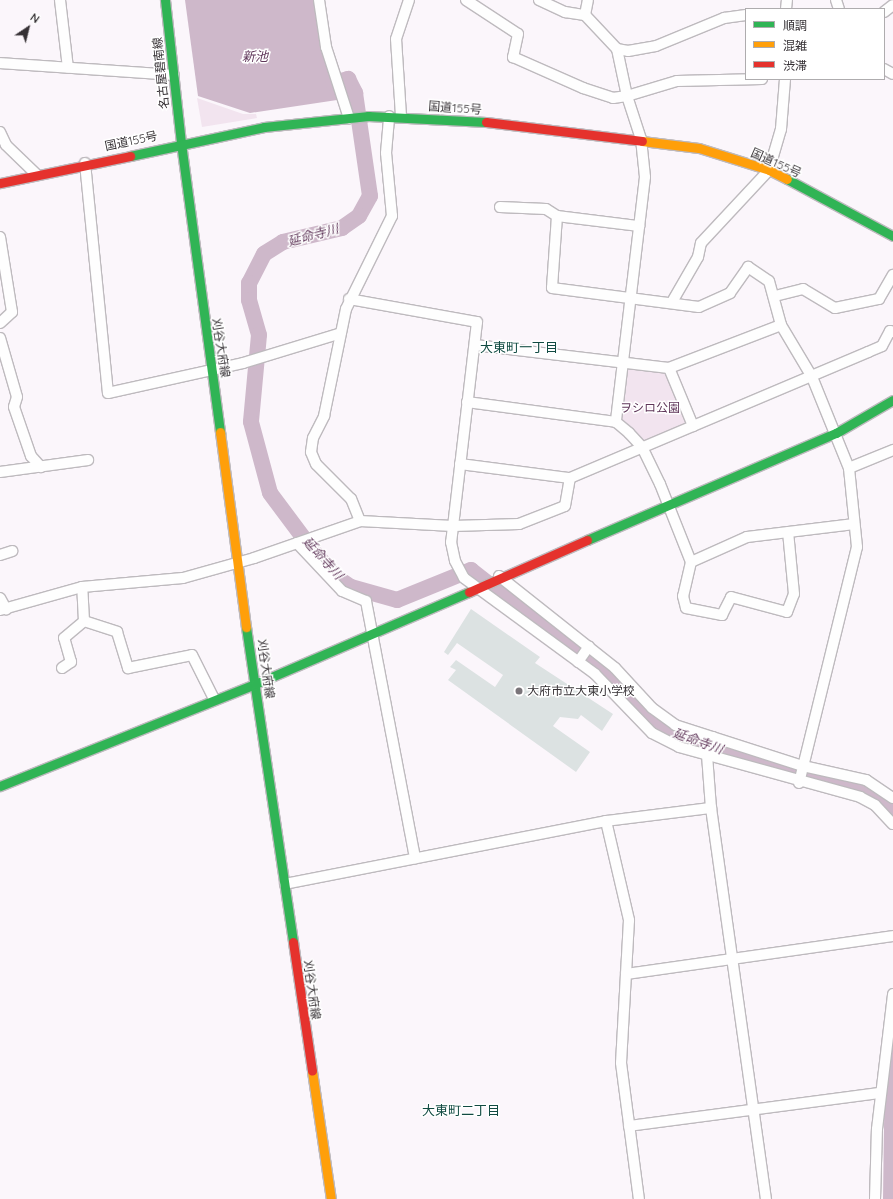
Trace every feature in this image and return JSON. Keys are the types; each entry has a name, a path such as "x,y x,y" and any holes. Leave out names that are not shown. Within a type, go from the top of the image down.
{"main road":[{"name":"名古屋碧南線","path":"165,0 181,143"},
{"name":"国道155号","path":"0,183 85,163 264,126 368,116 401,116 641,139 699,148 768,170 893,236"},
{"name":"刈谷大府線","path":"181,143 210,370 331,1199"},
{"path":"0,786 69,761 214,699 255,684 371,631 836,433 893,400"}],"street":[{"path":"60,0 68,68"},
{"path":"320,0 326,47 337,74 349,118"},
{"path":"401,116 396,39 409,0"},
{"path":"466,0 518,34 513,57 583,88 613,98 627,96 677,81 745,79"},
{"path":"539,0 565,12 585,15 617,49 627,96 641,139 645,177 616,422"},
{"path":"585,15 588,0"},
{"path":"885,11 893,5"},
{"path":"617,49 628,51 656,46 724,18 745,15"},
{"path":"0,64 174,75"},
{"path":"672,302 698,257 701,243 768,170 781,129 785,80"},
{"path":"360,521 351,499 316,464 311,452 313,438 324,416 349,299 392,216 386,153 389,116"},
{"path":"0,132 6,145 36,174"},
{"path":"85,163 108,393 243,363 341,333"},
{"path":"500,206 546,208 558,216 639,226"},
{"path":"558,216 552,288 631,296 699,307 730,293 748,267 769,281 775,296 781,325 812,377 836,433 849,468 857,548 799,782"},
{"path":"0,237 12,312 0,322"},
{"path":"775,296 803,289 835,308 879,299 893,275"},
{"path":"349,299 477,322 453,526 455,561 464,578 474,587 578,662 652,733 707,754 799,782 860,797 885,813 893,824"},
{"path":"475,345 669,368 781,325"},
{"path":"460,464 570,478 812,377 882,346 890,331 893,332"},
{"path":"0,338 17,397 14,407 31,456 41,467"},
{"path":"669,368 693,426"},
{"path":"467,402 616,422 642,447 670,504 691,562 683,596 686,608 722,615 731,598 787,612 794,594 788,532"},
{"path":"849,468 893,450"},
{"path":"0,472 88,460"},
{"path":"0,598 3,609 82,587 183,578 239,563 297,543 318,534 360,521 453,526 519,524 564,506 570,478"},
{"path":"691,562 747,536 854,524"},
{"path":"297,543 342,591 366,600 415,858"},
{"path":"0,555 12,552"},
{"path":"499,576 540,612 589,646 666,719 713,737 803,766 866,780 893,798"},
{"path":"82,587 84,621"},
{"path":"62,668 71,662 64,638 84,621"},
{"path":"84,621 117,632 128,668 192,655 214,699"},
{"path":"578,662 589,646"},
{"path":"713,737 707,754 711,808 766,1199"},
{"path":"885,813 893,805"},
{"path":"285,884 606,821 711,808"},
{"path":"606,821 629,920 621,1063 639,1199"},
{"path":"626,974 893,936"},
{"path":"875,1199 880,1093 893,994"},
{"path":"629,1126 880,1093"}],"green space":[{"path":"197,98 243,114 256,114 257,118 202,127"},
{"name":"ヲシロ公園","path":"627,366 666,373 689,425 642,443 619,421"}],"water":[{"name":"新池","path":"185,0 317,0 337,100 250,113 198,96"}],"building":[{"name":"大府市立大東小学校","path":"471,609 540,657 535,663 613,714 602,731 581,715 578,719 560,717 553,726 590,752 576,772 448,680 456,670 450,667 456,660 495,687 503,675 457,643 448,655 444,652"}],"waterway":[{"name":"延命寺川","path":"333,83 348,79 355,93 370,196 359,216 342,228 283,242 264,254 249,283 249,300 259,335 251,422 270,493 314,552 336,577 351,587 397,600 471,570 536,621 596,662 639,708 671,732 778,769 858,787 872,793 893,810"},
{"name":"延命寺川","path":"891,1199 893,1057"}],"traffic: fast":[{"path":"165,0 181,143"},
{"path":"130,156 264,127 368,116 486,122"},
{"path":"181,143 220,432"},
{"path":"787,179 893,236"},
{"path":"587,540 836,433 893,400"},
{"path":"0,786 255,684 469,592"},
{"path":"246,627 293,942"}],"traffic: slow":[{"path":"642,141 699,148 769,170 787,179"},
{"path":"220,432 246,627"},
{"path":"312,1071 331,1199"}],"traffic: jam":[{"path":"486,122 642,141"},
{"path":"0,183 130,156"},
{"path":"469,592 587,540"},
{"path":"293,942 312,1071"}],"place":[{"name":"大府市立大東小学校","path":"519,691"}],"district":[{"name":"大東町一丁目","path":"519,347"},
{"name":"大東町二丁目","path":"461,1110"}]}
